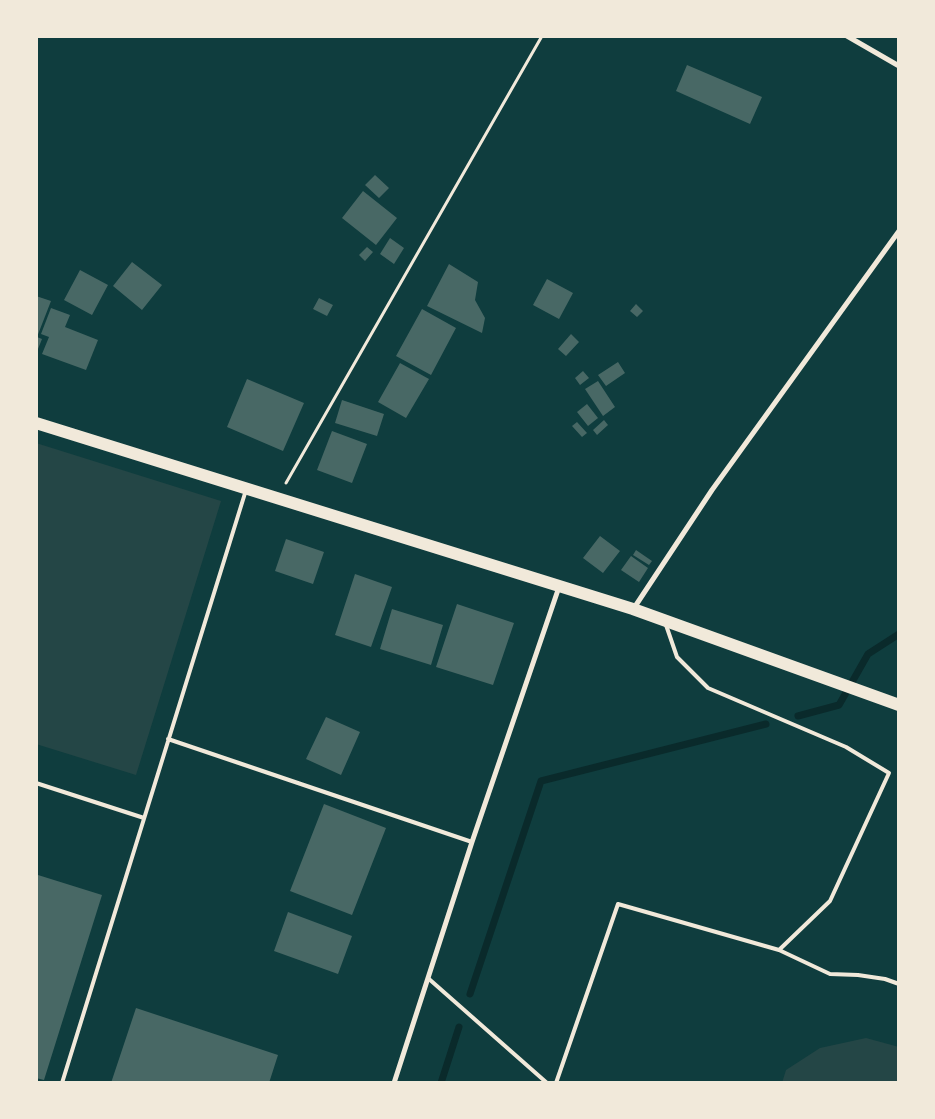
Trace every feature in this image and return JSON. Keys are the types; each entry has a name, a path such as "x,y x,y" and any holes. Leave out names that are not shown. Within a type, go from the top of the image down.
{"main road":[{"path":"36,423 633,609 899,705"}],"street":[{"path":"847,36 899,66"},
{"path":"633,609 712,490 899,231"},
{"path":"394,1083 472,842 559,586"}],"lane":[{"path":"62,1083 246,489"},
{"path":"665,620 677,657 708,688 846,747 888,773 830,901 779,950"},
{"path":"168,739 472,842"},
{"path":"36,783 144,818"},
{"path":"556,1083 618,904 779,950 830,974 858,975 885,979 899,984"},
{"path":"429,979 546,1083"}],"path":[{"path":"276,498 542,36"}],"shaded area":[{"path":"36,443 221,501 136,775 36,744"},
{"path":"866,1038 899,1047 899,1083 782,1083 786,1070 820,1048"}],"building":[{"path":"687,65 762,97 750,124 676,91"},
{"path":"375,175 389,188 379,198 365,185"},
{"path":"363,191 397,218 376,245 342,218"},
{"path":"390,238 404,248 394,264 380,254"},
{"path":"367,247 373,252 365,261 359,255"},
{"path":"132,262 162,285 142,310 113,286"},
{"path":"449,264 478,282 475,300 485,318 482,333 427,306"},
{"path":"80,270 108,285 92,315 64,300"},
{"path":"547,279 573,293 559,319 533,305"},
{"path":"36,296 51,301 37,337 42,339 36,354"},
{"path":"319,298 333,305 327,316 313,309"},
{"path":"636,304 643,311 637,317 630,311"},
{"path":"51,308 70,315 65,327 98,340 86,370 42,354 49,337 41,334"},
{"path":"422,309 456,328 431,375 396,356"},
{"path":"571,334 579,342 566,356 558,349"},
{"path":"618,362 625,373 606,386 598,375"},
{"path":"400,363 429,379 406,418 378,402"},
{"path":"583,371 589,378 580,385 575,378"},
{"path":"247,379 304,403 283,451 227,427"},
{"path":"598,381 615,407 603,416 585,389"},
{"path":"342,400 384,414 377,436 335,423"},
{"path":"587,404 598,418 588,426 577,412"},
{"path":"604,420 608,425 597,435 593,430"},
{"path":"577,422 587,433 582,437 572,426"},
{"path":"332,431 367,444 352,483 317,470"},
{"path":"600,536 620,551 603,573 583,558"},
{"path":"286,539 324,552 313,584 275,571"},
{"path":"636,550 652,561 649,565 633,555"},
{"path":"631,556 648,568 639,582 621,570"},
{"path":"355,574 392,587 371,647 335,635"},
{"path":"457,604 514,623 493,685 436,667"},
{"path":"392,609 443,625 431,665 380,649"},
{"path":"326,717 360,732 341,775 306,759"},
{"path":"324,804 386,828 352,915 290,891"},
{"path":"38,875 102,895 44,1080 36,1078 36,882"},
{"path":"288,912 352,936 338,974 274,951"},
{"path":"136,1008 278,1055 269,1083 111,1083"}],"waterway":[{"path":"798,716 839,705 868,654 899,634"},
{"path":"470,994 541,781 766,724"},
{"path":"441,1083 459,1027"}]}
